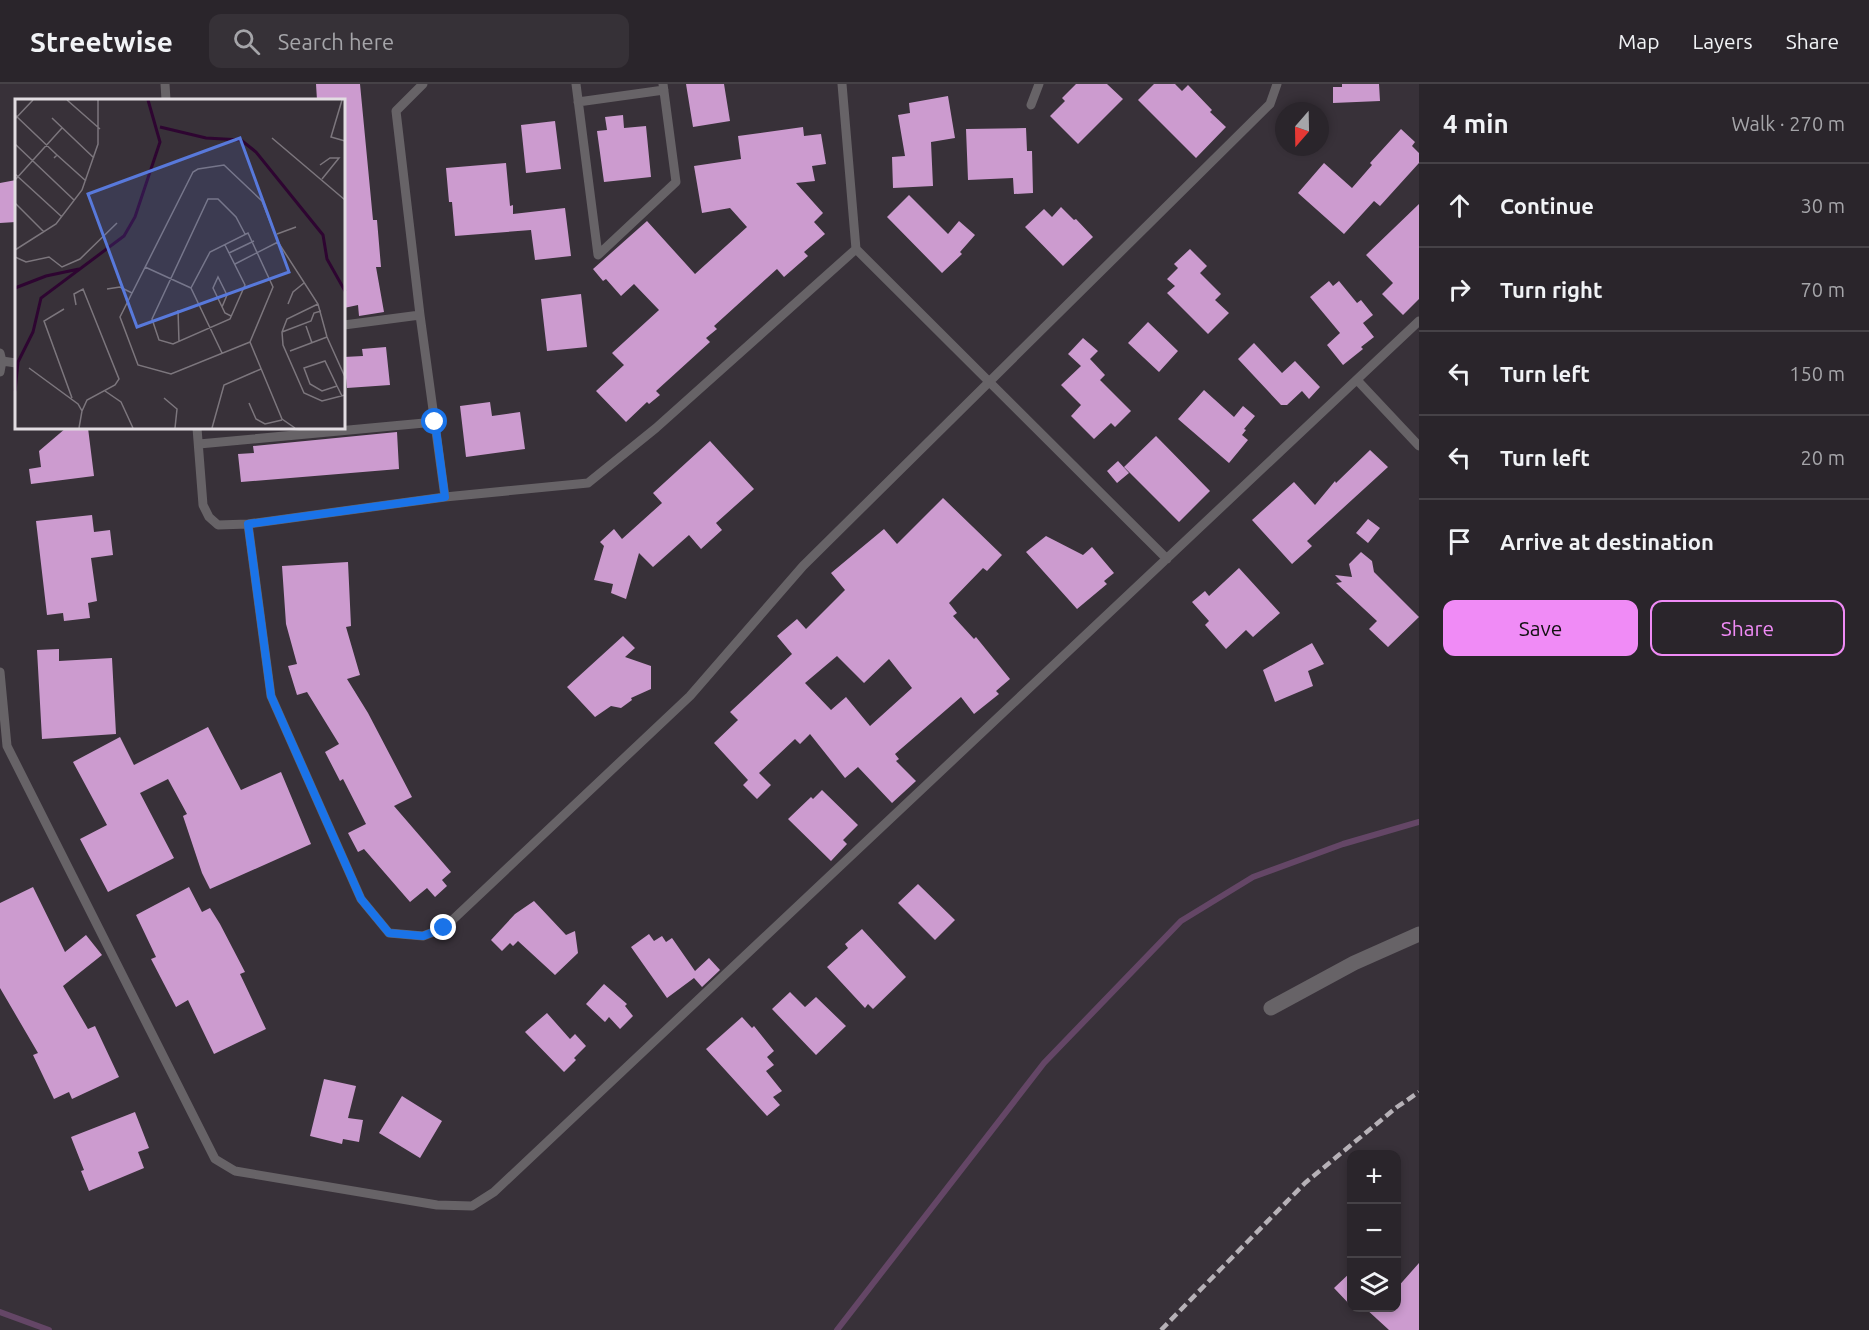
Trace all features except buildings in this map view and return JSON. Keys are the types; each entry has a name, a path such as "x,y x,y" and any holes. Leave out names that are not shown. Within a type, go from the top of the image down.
{"street":[{"path":"1271,1008 1354,963 1419,934"}],"lane":[{"path":"165,84 166,99"},
{"path":"423,84 396,111 420,315 445,497"},
{"path":"576,84 578,102 598,255 676,182 664,87 578,102"},
{"path":"842,84 856,249 1167,560"},
{"path":"1031,105 1039,84"},
{"path":"248,524 271,696 361,899 389,933 423,936 444,928 690,696 803,566 1269,104 1277,84"},
{"path":"197,429 203,505 209,517 218,525 248,524 445,497 588,483 656,428 856,249"},
{"path":"345,325 420,315"},
{"path":"0,672 7,746 214,1159 235,1171 437,1205 472,1206 494,1192 1419,321"},
{"path":"0,372 1,357 15,363"},
{"path":"1357,380 1419,446"},
{"path":"199,444 435,422"}],"waterway":[{"path":"837,1330 1044,1063 1181,921 1253,877 1343,844 1419,822"},
{"path":"0,1312 49,1330"}],"railway":[{"path":"1161,1330 1305,1183 1397,1107 1419,1092"}],"route":[{"path":"435,422 445,497 248,524 271,696 361,899 389,933 423,936 444,928"}]}
